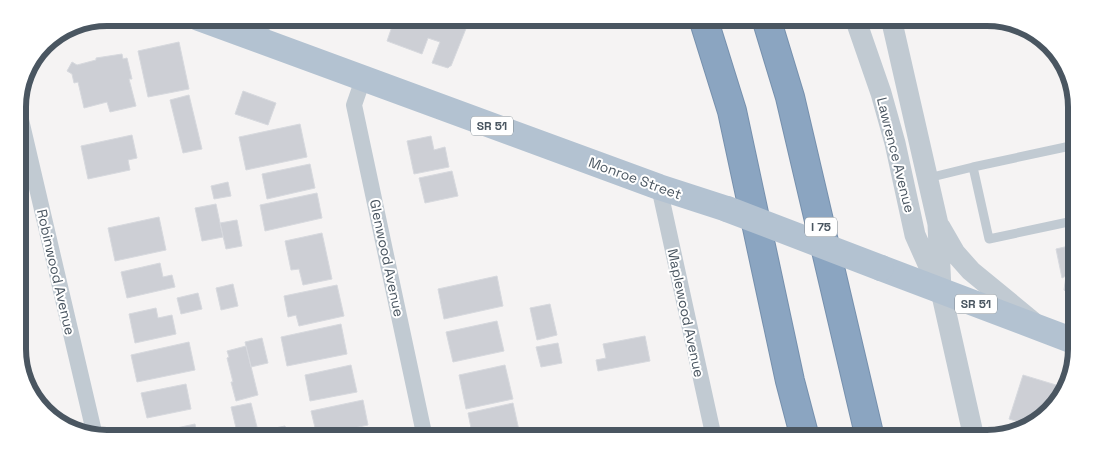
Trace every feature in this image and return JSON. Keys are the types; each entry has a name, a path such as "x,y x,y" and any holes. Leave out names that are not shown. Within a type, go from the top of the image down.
{"highway":[{"path":"705,26 732,111 790,381 799,430"},
{"name":"I 75","path":"768,26 790,96 868,430"},
{"path":"790,381 803,430"}],"main road":[{"name":"Monroe Street","path":"261,28 363,78 659,187 727,210 1068,339"}],"street":[{"name":"Lawrence Avenue","path":"858,26 895,143 916,235 940,291 972,430"},
{"name":"Lawrence Avenue","path":"893,26 938,224 940,291"},
{"name":"Glenwood Avenue","path":"363,78 354,105 423,430"},
{"name":"Robinwood Avenue","path":"26,168 93,428"},
{"name":"Maplewood Avenue","path":"659,187 712,430"},
{"path":"938,224 956,253 971,271 1043,330"}],"lane":[{"path":"928,178 1068,147"},
{"path":"973,167 990,239 1068,222"}],"building":[{"path":"392,26 467,26 451,66 448,68 432,63 440,42 428,38 422,54 387,41"},
{"path":"179,42 189,89 148,97 138,51"},
{"path":"122,54 123,59 127,58 132,79 129,79 136,106 110,112 107,102 84,108 78,82 74,83 72,74 67,71 72,62 77,65 96,60 96,58"},
{"path":"243,91 276,103 268,125 235,114"},
{"path":"189,95 202,149 183,153 170,100"},
{"path":"300,124 307,157 246,170 239,137"},
{"path":"132,135 137,158 128,160 130,170 88,179 81,146"},
{"path":"431,136 434,150 445,147 449,167 414,174 407,141"},
{"path":"310,164 315,188 267,199 262,174"},
{"path":"452,171 458,196 425,203 419,178"},
{"path":"228,182 231,196 214,199 211,186"},
{"path":"317,193 322,218 265,231 260,205"},
{"path":"216,204 223,237 202,241 195,208"},
{"path":"159,217 166,250 115,261 108,228"},
{"path":"237,220 242,246 226,249 220,223"},
{"path":"322,233 332,279 303,285 299,269 291,270 285,241"},
{"path":"1068,246 1068,294 1064,290 1066,276 1062,278 1056,249"},
{"path":"160,263 163,277 172,275 175,287 127,298 121,272"},
{"path":"497,276 503,306 444,319 438,289"},
{"path":"233,284 238,306 221,310 216,288"},
{"path":"337,285 344,316 299,326 296,315 288,317 284,296"},
{"path":"198,293 202,309 181,314 177,298"},
{"path":"550,304 557,335 537,340 530,308"},
{"path":"156,308 158,318 172,315 176,334 135,343 129,314"},
{"path":"497,321 504,351 453,362 446,332"},
{"path":"341,324 347,354 287,366 281,337"},
{"path":"645,336 650,361 598,371 596,360 606,358 603,344"},
{"path":"262,338 268,363 251,367 245,342"},
{"path":"189,342 195,370 137,382 131,355"},
{"path":"558,343 562,363 541,367 536,347"},
{"path":"246,346 258,395 236,401 231,382 233,382 227,351"},
{"path":"351,365 357,392 310,401 305,375"},
{"path":"505,365 513,399 466,409 459,375"},
{"path":"1023,375 1059,386 1048,402 1036,413 1019,422 1009,419"},
{"path":"186,384 191,409 147,418 141,393"},
{"path":"363,400 368,425 345,430 316,430 311,411"},
{"path":"251,403 257,427 237,430 231,407"},
{"path":"513,403 519,430 471,430 468,413"},
{"path":"195,424 196,430 167,430"},
{"path":"285,426 286,430 265,430"}]}
